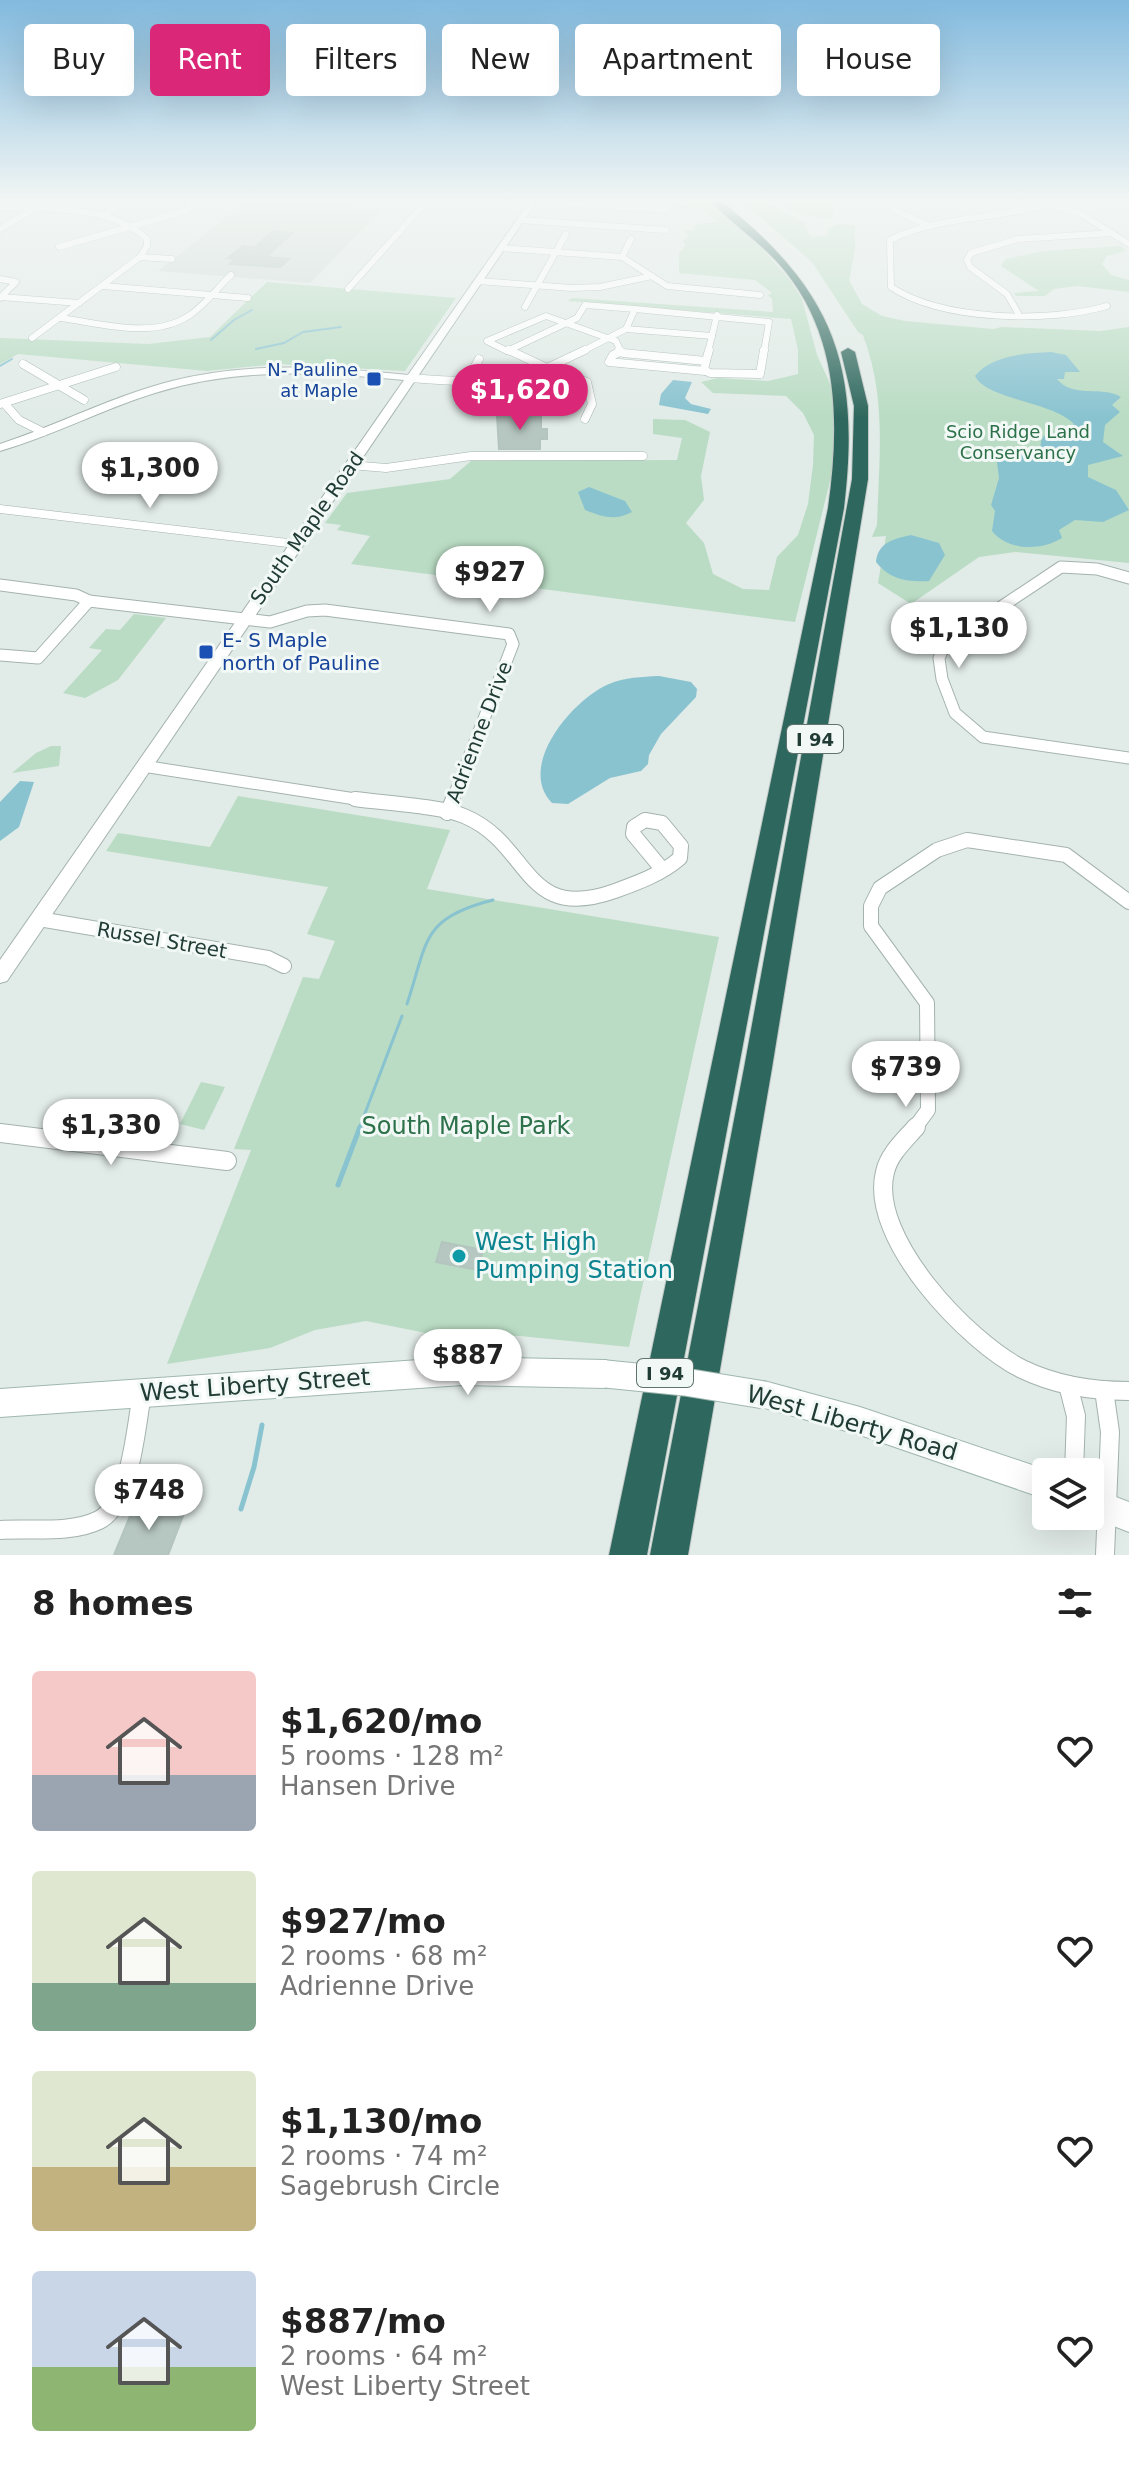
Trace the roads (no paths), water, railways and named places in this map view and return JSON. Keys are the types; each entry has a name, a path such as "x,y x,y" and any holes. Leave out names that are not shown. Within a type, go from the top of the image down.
{"highway":[{"name":"I 94","path":"628,1555 836,508 846,443 840,375 821,319 792,274"},
{"name":"I 94","path":"669,1555 758,1068 863,449 858,383 847,349 829,306 804,274"}],"main road":[{"name":"West Liberty Street","path":"0,1403 462,1371 606,1374"},
{"name":"West Liberty Road","path":"606,1374 685,1382 764,1395 949,1449 1032,1479"}],"street":[{"path":"32,338 119,274"},
{"path":"348,289 362,274"},
{"name":"South Maple Road","path":"0,975 483,274"},
{"path":"525,307 544,274"},
{"path":"648,274 673,288 760,295"},
{"path":"889,274 896,292 915,302 948,310 1084,314 1107,306"},
{"path":"979,274 1007,294 1018,313"},
{"path":"60,318 135,326 165,324 187,317 231,275"},
{"path":"478,281 600,287 652,276"},
{"path":"0,279 16,282 0,297"},
{"path":"103,286 248,298"},
{"path":"0,297 79,303"},
{"path":"507,351 580,316 585,305 760,319 770,324 760,374 754,377 609,362 613,355 620,352 706,361"},
{"path":"626,329 635,309"},
{"path":"705,371 717,315"},
{"path":"585,419 592,404 587,382 487,341 541,317 616,341 620,352"},
{"path":"0,448 154,389 242,371 304,368 473,382 515,377 548,367 626,329 712,336"},
{"path":"473,382 473,370 479,359"},
{"path":"23,364 84,400"},
{"path":"39,434 17,427 1,406 56,384 74,382 116,367"},
{"path":"350,465 386,468 471,456 643,456"},
{"path":"0,509 296,544"},
{"path":"1129,578 1097,569 1061,567 986,617 964,626 948,638 939,658 942,679 955,713 983,737 1129,758"},
{"path":"0,585 76,595 89,601 245,619"},
{"path":"0,655 38,658 89,601"},
{"name":"Adrienne Drive","path":"245,619 276,622 307,611 325,610 513,637 513,644 447,813"},
{"name":"Adrienne Drive","path":"143,766 462,815 484,826 537,887 560,899 595,900 662,869"},
{"path":"1129,902 1066,855 967,840 937,850 880,888 871,906 871,926 876,935 927,1003 928,1110 922,1122 893,1152 883,1176 883,1206 892,1234 915,1273 987,1347 1012,1364 1068,1385 1129,1391"},
{"name":"Russel Street","path":"39,919 268,958 284,966"},
{"path":"0,1133 227,1161"},
{"path":"1068,1385 1076,1416 1074,1458"},
{"path":"1104,1390 1110,1432 1105,1555"},
{"path":"0,1530 86,1523 110,1514 121,1494 142,1393"}],"water":[{"path":"1051,352 1066,355 1080,372 1065,372 1064,379 1057,379 1064,385 1071,389 1105,392 1121,397 1112,405 1120,412 1105,425 1103,442 1123,456 1088,465 1088,477 1116,490 1129,510 1103,522 1075,520 1059,530 1062,538 1044,545 1025,547 1007,542 992,531 995,511 991,505 999,478 996,455 1040,454 1044,436 1069,436 1074,424 1051,410 992,390 975,376 1000,359"},
{"path":"673,380 692,382 685,398 691,404 711,409 708,414 659,405 661,394"},
{"path":"589,487 625,501 632,512 609,517 585,510 578,492"},
{"path":"911,535 939,543 945,555 929,581 900,579 887,573 876,562 883,546"},
{"path":"659,676 691,682 697,689 696,697 661,734 649,755 648,764 641,771 610,778 568,804 552,803 543,788 541,771 545,753 566,718 595,692 609,684"},
{"path":"20,781 34,782 19,827 0,841 0,802"}],"waterway":[{"path":"211,340 234,320 252,310"},
{"path":"256,349 284,343 303,332 341,327"},
{"path":"0,366 12,359"},
{"path":"407,1004 424,948 440,924 469,907 493,900"},
{"path":"359,1129 402,1016"},
{"path":"338,1185 360,1127"},
{"path":"241,1509 254,1467 262,1425"}],"place":[{"name":"N- Pauline at Maple","path":"374,379"},
{"name":"E- S Maple north of Pauline","path":"206,652"},
{"name":"West High Pumping Station","path":"459,1256"}],"park label":[{"name":"Scio Ridge Land Conservancy","path":"1018,441"},
{"name":"South Maple Park","path":"466,1126"}]}
